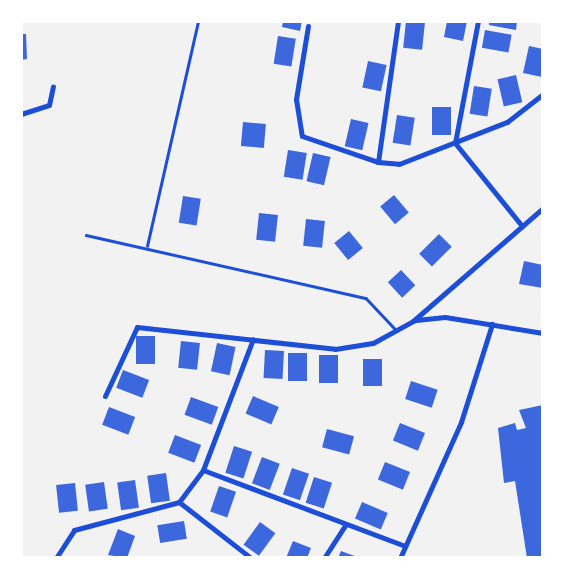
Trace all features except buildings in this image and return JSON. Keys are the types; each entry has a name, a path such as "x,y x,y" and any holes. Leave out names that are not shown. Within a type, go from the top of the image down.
{"street":[{"path":"378,162 398,21"},
{"path":"478,21 455,143 522,226"},
{"path":"308,26 296,99 302,136 378,162 399,164 507,122 543,94"},
{"path":"21,114 49,105 53,86"},
{"path":"105,396 137,327 345,349 398,332 543,208"},
{"path":"413,321 445,317 543,333"},
{"path":"400,558 461,422 492,324"},
{"path":"56,558 74,530 179,502 203,470 253,339"},
{"path":"203,470 405,546"},
{"path":"179,502 251,558"},
{"path":"324,558 346,524"}],"lane":[{"path":"146,247 198,21"},
{"path":"86,235 366,298 398,332"}]}
